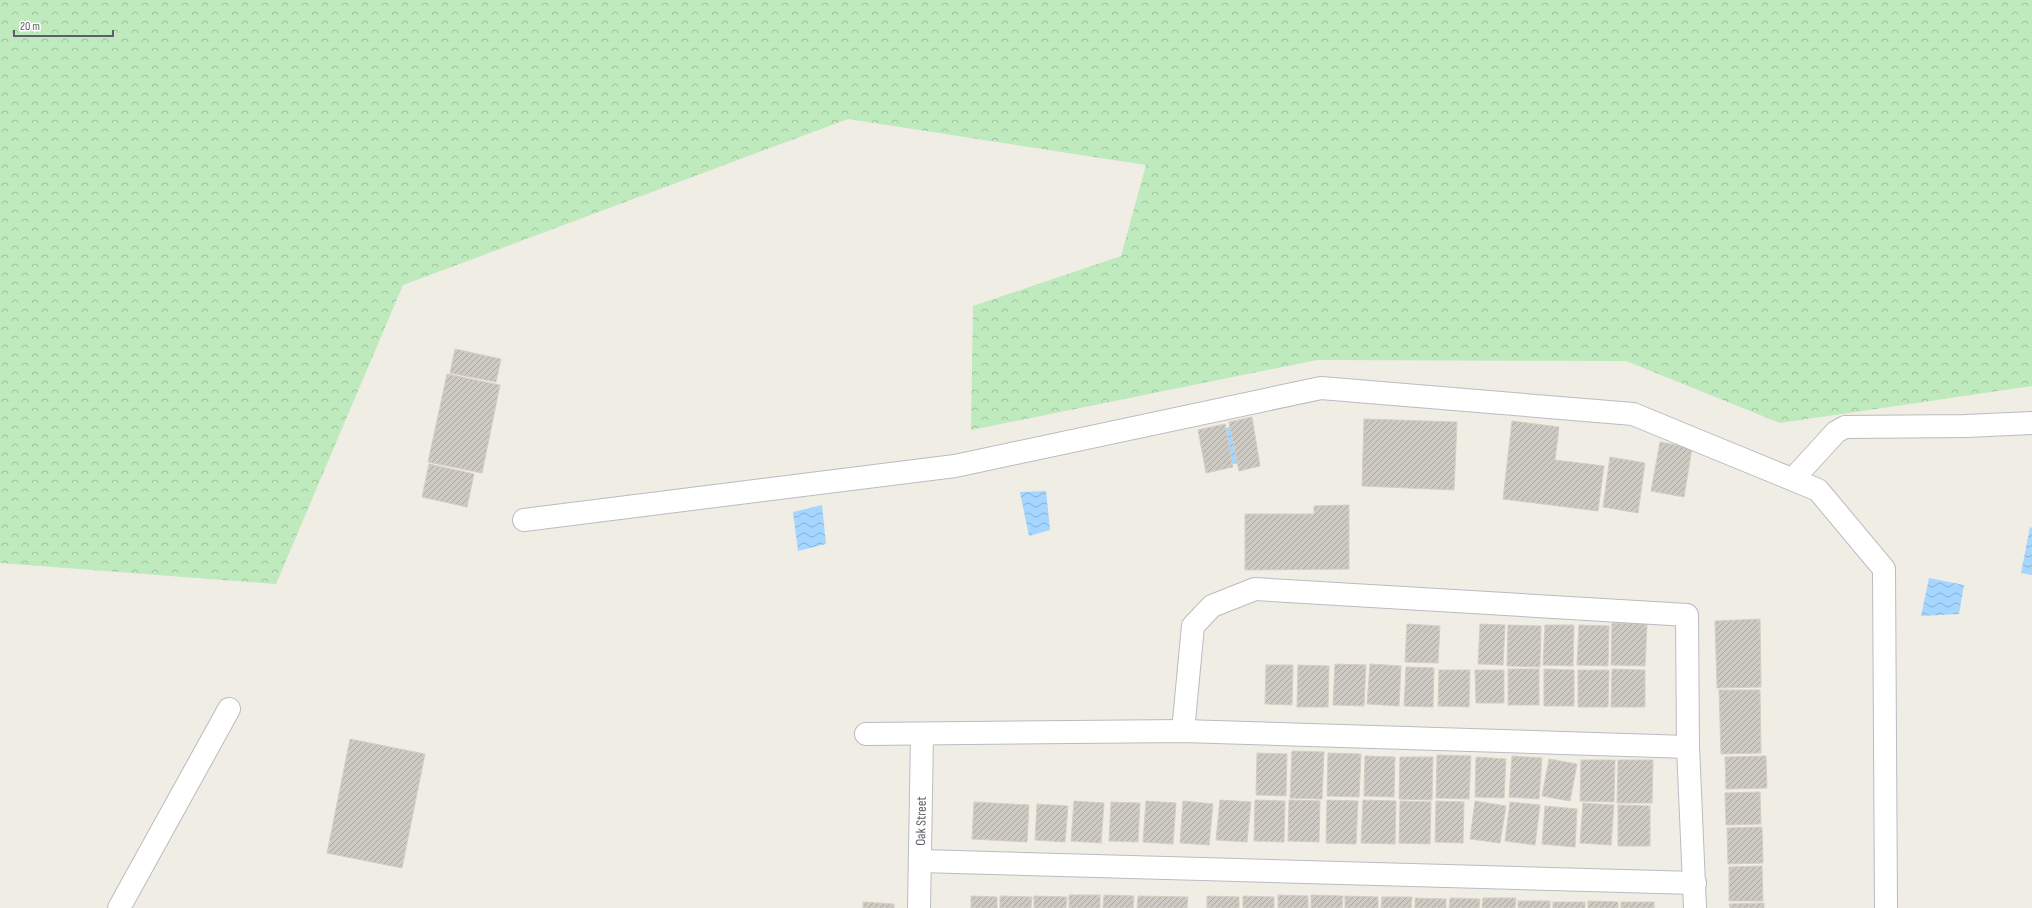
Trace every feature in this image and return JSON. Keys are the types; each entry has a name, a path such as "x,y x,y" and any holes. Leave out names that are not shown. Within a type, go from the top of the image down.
{"street":[{"path":"524,520 955,466 1321,388 1633,414 1818,490 1884,569 1886,908"},
{"path":"1793,479 1836,432 1845,427 1966,426 2032,423"},
{"path":"1183,731 1193,626 1212,606 1255,590 1688,615 1688,747 1695,908"},
{"path":"119,908 229,709"},
{"path":"866,734 922,735 1183,731 1688,747"},
{"name":"Oak Street","path":"919,908 922,735"},
{"path":"920,861 1695,882"}],"green space":[{"path":"0,0 2032,0 2032,386 1780,423 1626,361 1317,360 971,430 973,306 1121,256 1146,165 848,119 403,285 276,584 0,563"}],"water":[{"path":"1237,425 1247,463 1222,464 1215,431"},
{"path":"1046,491 1050,530 1029,536 1020,492"},
{"path":"822,505 826,544 798,551 793,512"},
{"path":"2030,527 2032,528 2032,575 2021,573"},
{"path":"1929,578 1964,585 1959,614 1921,616"}],"building":[{"path":"455,349 501,359 496,382 450,373"},
{"path":"447,374 500,385 482,473 428,462"},
{"path":"1252,417 1260,466 1239,471 1229,422"},
{"path":"1364,419 1457,422 1454,490 1362,486"},
{"path":"1512,421 1559,427 1555,460 1604,466 1598,511 1503,499"},
{"path":"1225,424 1233,467 1206,473 1198,430"},
{"path":"1660,442 1692,448 1684,497 1651,491"},
{"path":"1610,457 1645,463 1638,513 1603,507"},
{"path":"429,464 474,474 467,507 422,497"},
{"path":"1349,505 1349,569 1245,570 1245,514 1314,514 1314,506"},
{"path":"1760,619 1761,687 1717,688 1715,621"},
{"path":"1612,623 1647,624 1645,666 1611,665"},
{"path":"1407,624 1440,626 1438,663 1405,662"},
{"path":"1480,624 1505,625 1503,665 1478,664"},
{"path":"1508,625 1541,626 1540,667 1507,666"},
{"path":"1545,625 1574,625 1573,666 1543,665"},
{"path":"1579,625 1609,626 1608,666 1577,665"},
{"path":"1335,664 1366,665 1364,706 1333,705"},
{"path":"1370,664 1401,666 1399,706 1367,704"},
{"path":"1266,665 1293,665 1292,705 1265,704"},
{"path":"1298,665 1329,666 1328,707 1297,707"},
{"path":"1406,667 1434,668 1433,707 1404,706"},
{"path":"1508,669 1539,669 1539,705 1508,705"},
{"path":"1544,669 1574,670 1574,706 1544,706"},
{"path":"1612,669 1645,670 1645,707 1611,707"},
{"path":"1439,670 1470,670 1469,707 1438,706"},
{"path":"1475,670 1504,670 1504,703 1476,703"},
{"path":"1578,670 1609,670 1608,707 1578,707"},
{"path":"1719,690 1760,690 1761,753 1721,754"},
{"path":"350,739 425,754 402,868 327,853"},
{"path":"1292,751 1324,752 1322,799 1290,798"},
{"path":"1257,753 1287,754 1286,796 1256,795"},
{"path":"1328,753 1361,754 1359,797 1327,796"},
{"path":"1437,755 1471,756 1469,799 1436,798"},
{"path":"1365,756 1395,757 1394,797 1364,796"},
{"path":"1512,756 1542,758 1539,799 1509,797"},
{"path":"1766,756 1767,788 1726,789 1725,757"},
{"path":"1400,757 1433,757 1432,800 1399,799"},
{"path":"1476,757 1506,759 1504,798 1475,797"},
{"path":"1549,759 1577,764 1570,801 1542,796"},
{"path":"1581,760 1615,760 1614,802 1580,801"},
{"path":"1618,760 1653,760 1652,803 1617,803"},
{"path":"1760,792 1761,824 1726,825 1725,793"},
{"path":"1220,800 1251,802 1247,842 1216,840"},
{"path":"1255,800 1285,801 1284,842 1254,841"},
{"path":"1289,800 1320,801 1319,842 1288,841"},
{"path":"1327,800 1358,801 1356,844 1326,843"},
{"path":"1363,800 1396,801 1395,844 1361,843"},
{"path":"1074,801 1104,803 1101,843 1071,841"},
{"path":"1146,801 1176,803 1173,844 1143,842"},
{"path":"1183,801 1213,804 1209,845 1180,843"},
{"path":"1400,801 1431,802 1430,844 1399,843"},
{"path":"1436,801 1464,802 1463,843 1435,842"},
{"path":"1475,801 1506,806 1500,843 1470,839"},
{"path":"974,802 1029,805 1027,842 972,839"},
{"path":"1111,802 1140,803 1138,842 1109,841"},
{"path":"1510,802 1540,805 1535,845 1505,841"},
{"path":"1583,803 1614,805 1611,845 1580,843"},
{"path":"1037,804 1068,806 1065,842 1035,840"},
{"path":"1618,805 1650,806 1650,846 1618,846"},
{"path":"1545,806 1577,809 1575,847 1542,844"},
{"path":"1762,827 1763,863 1728,864 1727,828"},
{"path":"1762,866 1763,901 1729,901 1729,867"},
{"path":"1069,895 1100,895 1100,908 1069,908"},
{"path":"1104,895 1134,896 1133,908 1103,908"},
{"path":"1278,895 1308,896 1308,908 1278,908"},
{"path":"1311,895 1343,896 1342,908 1311,908"},
{"path":"971,896 997,897 997,908 971,908"},
{"path":"1000,896 1032,897 1031,908 1000,908"},
{"path":"1034,896 1067,897 1066,908 1034,908"},
{"path":"1138,896 1188,897 1187,908 1137,908"},
{"path":"1207,896 1239,897 1239,908 1207,908"},
{"path":"1243,896 1274,897 1274,908 1243,908"},
{"path":"1345,896 1378,897 1378,908 1345,908"},
{"path":"1382,897 1412,897 1411,908 1381,908"},
{"path":"1415,898 1446,899 1446,908 1415,908"},
{"path":"1450,898 1480,899 1479,908 1449,908"},
{"path":"1483,898 1516,898 1515,908 1482,908"},
{"path":"1518,901 1550,901 1550,908 1518,908"},
{"path":"1588,901 1618,902 1618,908 1588,908"},
{"path":"863,902 894,904 894,908 863,908"},
{"path":"1553,902 1585,902 1585,908 1553,908"},
{"path":"1621,902 1654,902 1654,908 1621,908"},
{"path":"1764,903 1764,908 1730,908 1729,904"}]}
